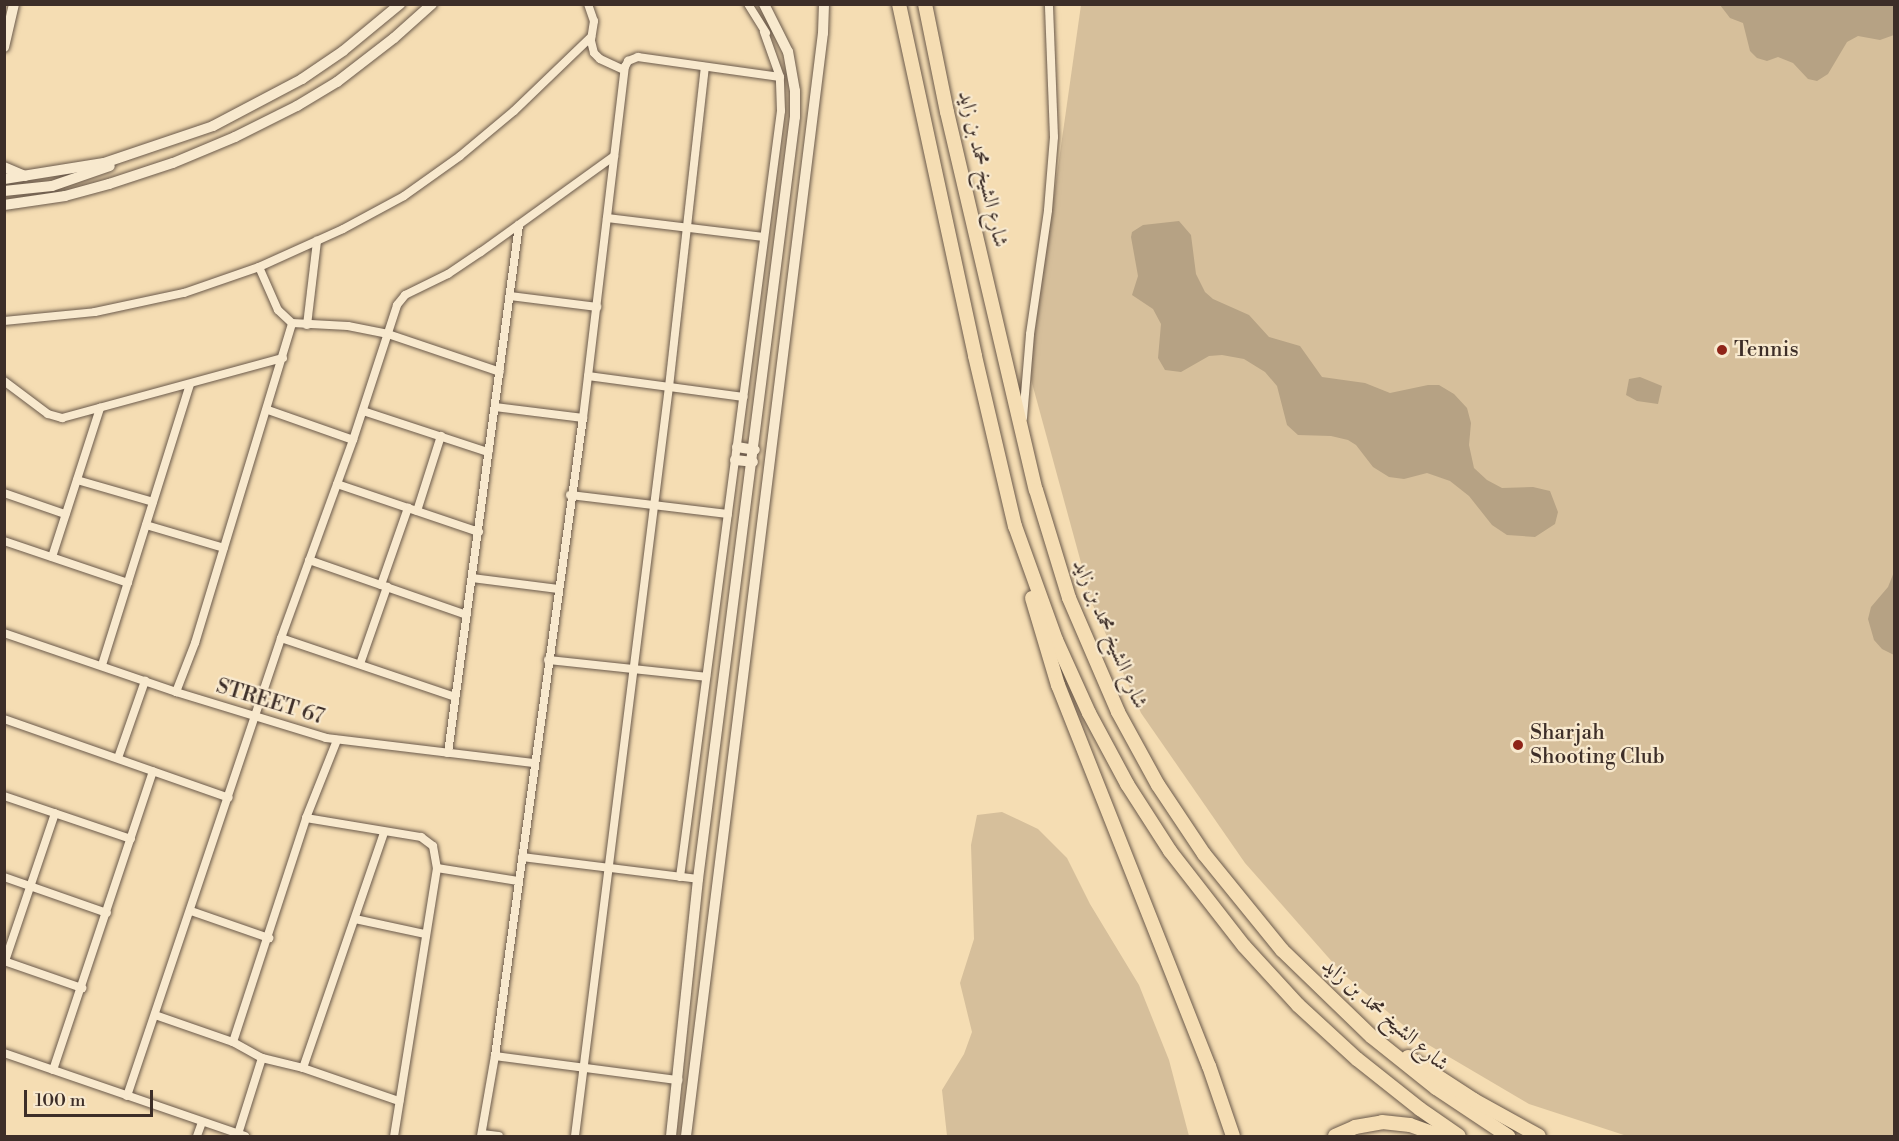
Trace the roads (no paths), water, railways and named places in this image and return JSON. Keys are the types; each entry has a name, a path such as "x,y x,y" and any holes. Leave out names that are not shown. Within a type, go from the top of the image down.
{"highway":[{"path":"899,4 975,356 1039,624 1058,685 1209,1066 1233,1137"},
{"name":"شارع الشيخ محمد بن زايد","path":"925,4 947,112 1044,519 1069,598 1100,675 1143,758 1198,845 1248,911 1311,980 1371,1036 1436,1088 1508,1137"},
{"path":"1015,526 1056,640 1089,713 1127,784 1193,884 1244,946 1313,1019 1388,1085 1459,1137"},
{"path":"1371,1036 1539,1137"},
{"path":"1335,1137 1354,1127 1382,1122 1410,1125 1440,1137"}],"main road":[{"path":"4,47 14,4"},
{"path":"4,179 32,177 131,155 213,126 267,99 344,51 400,4"},
{"path":"4,205 65,196 109,184 183,159 236,137 297,106 337,82 394,38 432,4"},
{"path":"671,1137 698,879 755,450 795,117 794,78 783,40 764,4"},
{"path":"686,1137 823,33 824,4"},
{"path":"4,191 68,182 101,170 131,155"},
{"path":"4,167 32,177"},
{"path":"737,447 755,450"},
{"path":"735,460 753,462"}],"street":[{"path":"588,4 594,21 591,37 592,49 597,56 624,70"},
{"path":"680,877 781,111 780,77 764,32 748,4"},
{"path":"1022,430 1030,334 1048,210 1054,137 1049,4"},
{"path":"764,32 783,40"},
{"path":"4,321 125,308 184,293 259,267 317,241 384,208 442,170 514,111 591,37"},
{"path":"499,1137 481,1135 495,1056 570,495 583,418 624,70 628,61 638,57 780,77"},
{"path":"574,1137 584,1069 606,868 669,387 705,67"},
{"path":"127,1095 191,911 281,638 363,411 400,300 461,266 614,156"},
{"path":"607,218 764,237"},
{"path":"448,753 519,225"},
{"path":"307,324 317,241"},
{"path":"259,267 278,310 292,322 348,326 388,334 500,372"},
{"path":"510,296 597,307"},
{"path":"176,692 195,643 268,410 292,322"},
{"path":"5,381 52,416 67,417 283,358"},
{"path":"588,376 744,397"},
{"path":"102,665 190,385"},
{"path":"495,407 583,418"},
{"path":"52,557 100,408"},
{"path":"268,410 352,440"},
{"path":"363,411 488,452"},
{"path":"417,511 441,436"},
{"path":"77,480 153,502"},
{"path":"337,484 478,532"},
{"path":"4,493 65,514"},
{"path":"570,495 728,514"},
{"path":"360,664 408,508"},
{"path":"146,525 224,548"},
{"path":"4,541 128,583"},
{"path":"309,560 466,615"},
{"path":"472,578 558,589"},
{"name":"STREET 67","path":"4,633 255,718 337,740 534,764"},
{"path":"281,638 455,697"},
{"path":"549,660 706,677"},
{"path":"118,758 145,681"},
{"path":"4,718 229,798"},
{"path":"233,1042 269,938 306,818 337,740"},
{"path":"53,1070 153,771"},
{"path":"4,796 131,839"},
{"path":"55,813 5,961 82,988"},
{"path":"306,818 426,839 433,846 437,868 425,934 416,1011 394,1137"},
{"path":"303,1068 384,833"},
{"path":"522,857 698,879"},
{"path":"437,868 518,881"},
{"path":"4,877 107,913"},
{"path":"191,911 269,938"},
{"path":"355,919 425,934"},
{"path":"155,1015 233,1042 262,1058 303,1068 399,1101"},
{"path":"4,1053 242,1135 262,1058"},
{"path":"495,1056 678,1080"},
{"path":"197,1137 202,1122"}],"place":[{"name":"Tennis","path":"1722,350"},
{"name":"Sharjah Shooting Club","path":"1518,745"}]}
